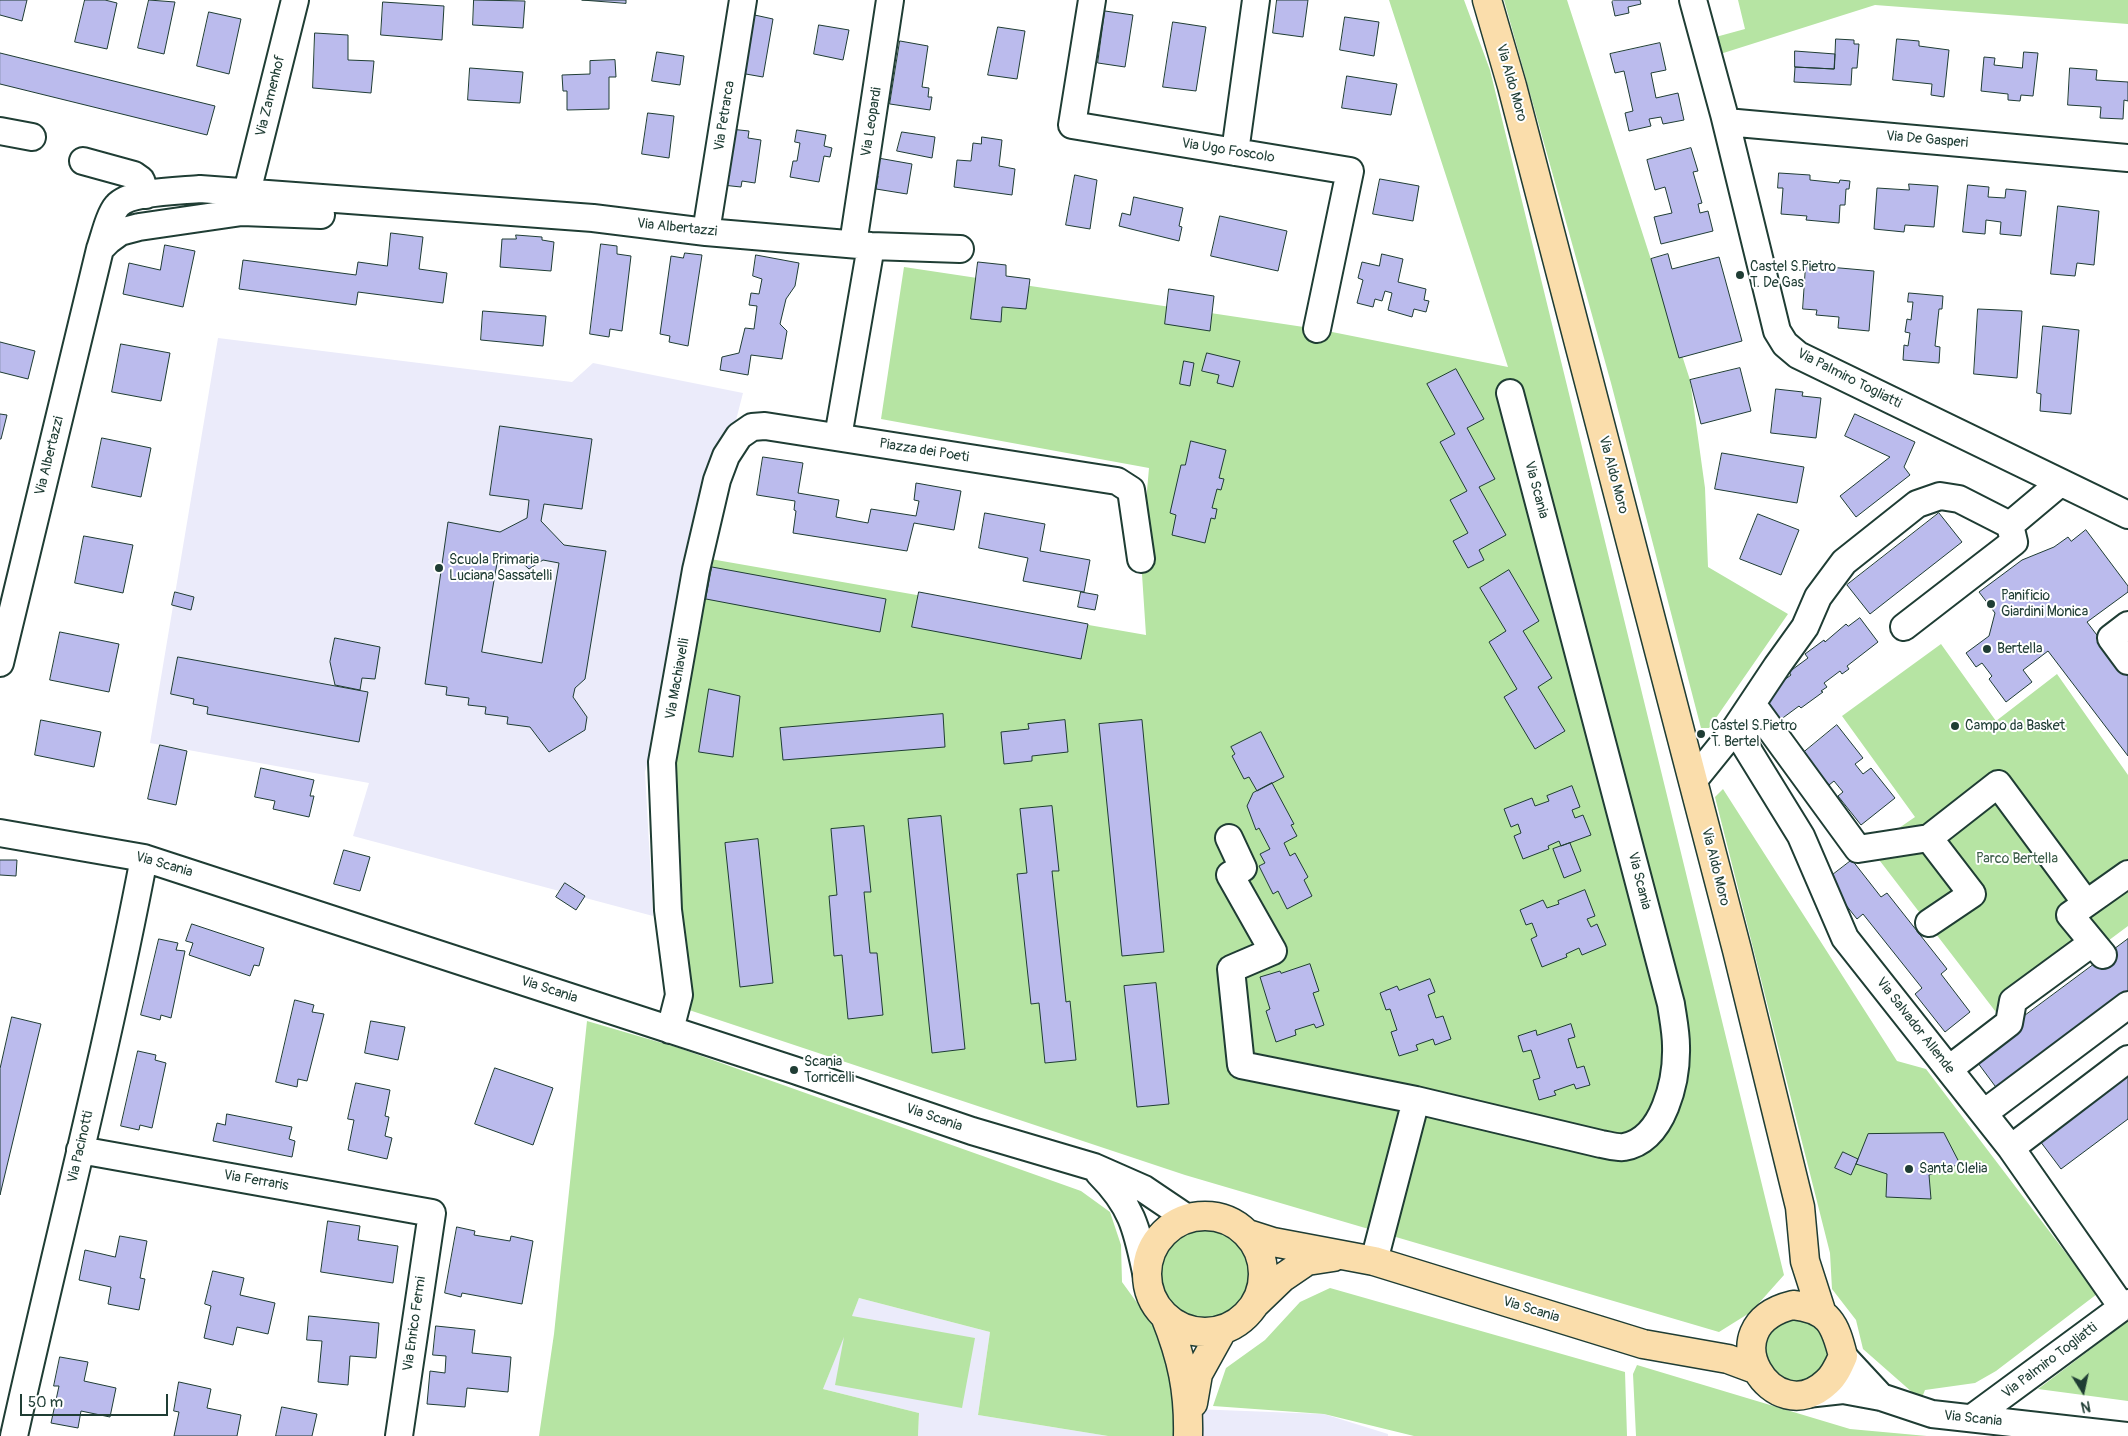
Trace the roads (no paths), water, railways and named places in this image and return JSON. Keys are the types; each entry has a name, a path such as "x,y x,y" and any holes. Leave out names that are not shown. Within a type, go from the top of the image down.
{"main road":[{"name":"Via Aldo Moro","path":"1487,0 1514,95 1737,950 1800,1207 1805,1262 1822,1314"},
{"name":"Via Scania","path":"1255,1304 1262,1287 1264,1268 1259,1250 1248,1234 1236,1224 1220,1217 1204,1215 1187,1218 1170,1227 1157,1241 1149,1258 1147,1277 1149,1291 1156,1305 1165,1316 1178,1325 1192,1330 1208,1332 1236,1324 1282,1278 1307,1261 1345,1255"},
{"name":"Via Scania","path":"1248,1234 1273,1242 1374,1261 1643,1344 1728,1360 1755,1369 1761,1379 1771,1388 1782,1393 1806,1394"},
{"name":"Via Scania","path":"1688,1353 1729,1341 1757,1328 1766,1317 1778,1309 1805,1262"},
{"path":"1778,1309 1793,1305 1808,1307 1822,1314"},
{"name":"Via Scania","path":"1822,1314 1832,1322 1838,1334 1843,1356"},
{"path":"1165,1316 1179,1350 1185,1378 1188,1432"},
{"path":"1755,1369 1751,1355 1752,1341 1757,1328"},
{"path":"1188,1432 1198,1374 1223,1329"},
{"path":"1806,1394 1828,1382 1843,1356"}],"street":[{"name":"Via Zamenhof","path":"245,203 294,0"},
{"name":"Via Petrarca","path":"706,232 743,0"},
{"name":"Via Leopardi","path":"862,245 890,0"},
{"name":"Via Ugo Foscolo","path":"1092,0 1072,125 1350,171 1317,329"},
{"path":"1235,152 1256,0"},
{"name":"Via Palmiro Togliatti","path":"1693,0 1726,122 1777,331 1785,344 1798,355 2128,515"},
{"name":"Via De Gasperi","path":"1726,122 2128,158"},
{"path":"0,131 32,137"},
{"path":"83,161 134,175 141,180 146,195"},
{"name":"Via Albertazzi","path":"0,663 100,250 117,206 126,199 200,189 245,203"},
{"name":"Via Albertazzi","path":"100,250 120,232 245,203 395,204 593,218 706,232 862,245 960,249"},
{"path":"838,437 862,245"},
{"name":"Via Scania","path":"1228,838 1243,868 1230,876 1273,951 1231,969 1241,1065 1416,1100 1623,1148 1649,1135 1661,1118 1670,1094 1674,1072 1676,1046 1671,1004 1510,393"},
{"name":"Via Machiavelli","path":"670,1030 679,995 668,910 662,762 696,570 717,480 726,456 739,436 752,427 765,426 838,437"},
{"name":"Piazza dei Poeti","path":"838,437 1117,481 1131,490 1140,559"},
{"path":"2010,526 2060,483"},
{"path":"1685,750 1735,739 1777,666 1805,627 1818,597 1844,562 1917,504 1940,496 1959,499 2010,526 2014,542 1904,627"},
{"path":"2128,625 2111,638 2128,661"},
{"path":"1693,781 1735,739 1758,712 1858,848 1929,838 1998,784 2086,903"},
{"name":"Via Salvador Allende","path":"1735,739 1801,836 1845,938 2011,1148 2125,1305"},
{"name":"Via Scania","path":"0,834 144,858 972,1131 1094,1167 1118,1185 1144,1189 1187,1218"},
{"path":"1929,838 1972,894 1929,923"},
{"name":"Via Pacinotti","path":"14,1436 124,963 144,858"},
{"path":"1949,1069 2009,1023 2012,1001 2097,949 2070,914 2128,874"},
{"path":"1984,1113 2128,1005"},
{"path":"2011,1148 2128,1059"},
{"path":"1374,1261 1416,1100"},
{"name":"Via Ferraris","path":"80,1150 432,1213"},
{"name":"Via Scania","path":"1118,1185 1136,1228 1147,1277"},
{"name":"Via Enrico Fermi","path":"399,1436 432,1213"},
{"name":"Via Palmiro Togliatti","path":"1972,1418 2125,1305"},
{"name":"Via Scania","path":"1843,1356 1880,1397"},
{"name":"Via Scania","path":"1806,1394 1843,1390 1880,1397 1932,1414 2128,1436"}],"place":[{"name":"Castel S.Pietro T. De Gas","path":"1740,275"},
{"name":"Scuola Primaria Luciana Sassatelli","path":"439,568"},
{"name":"Panificio Giardini Monica","path":"1991,604"},
{"name":"Bertella","path":"1987,649"},
{"name":"Campo da Basket","path":"1955,726"},
{"name":"Castel S.Pietro T. Bertel","path":"1701,734"},
{"name":"Scania Torricelli","path":"794,1070"},
{"name":"Santa Clelia","path":"1909,1169"}],"park label":[{"name":"Parco Bertella","path":"2017,859"}]}
